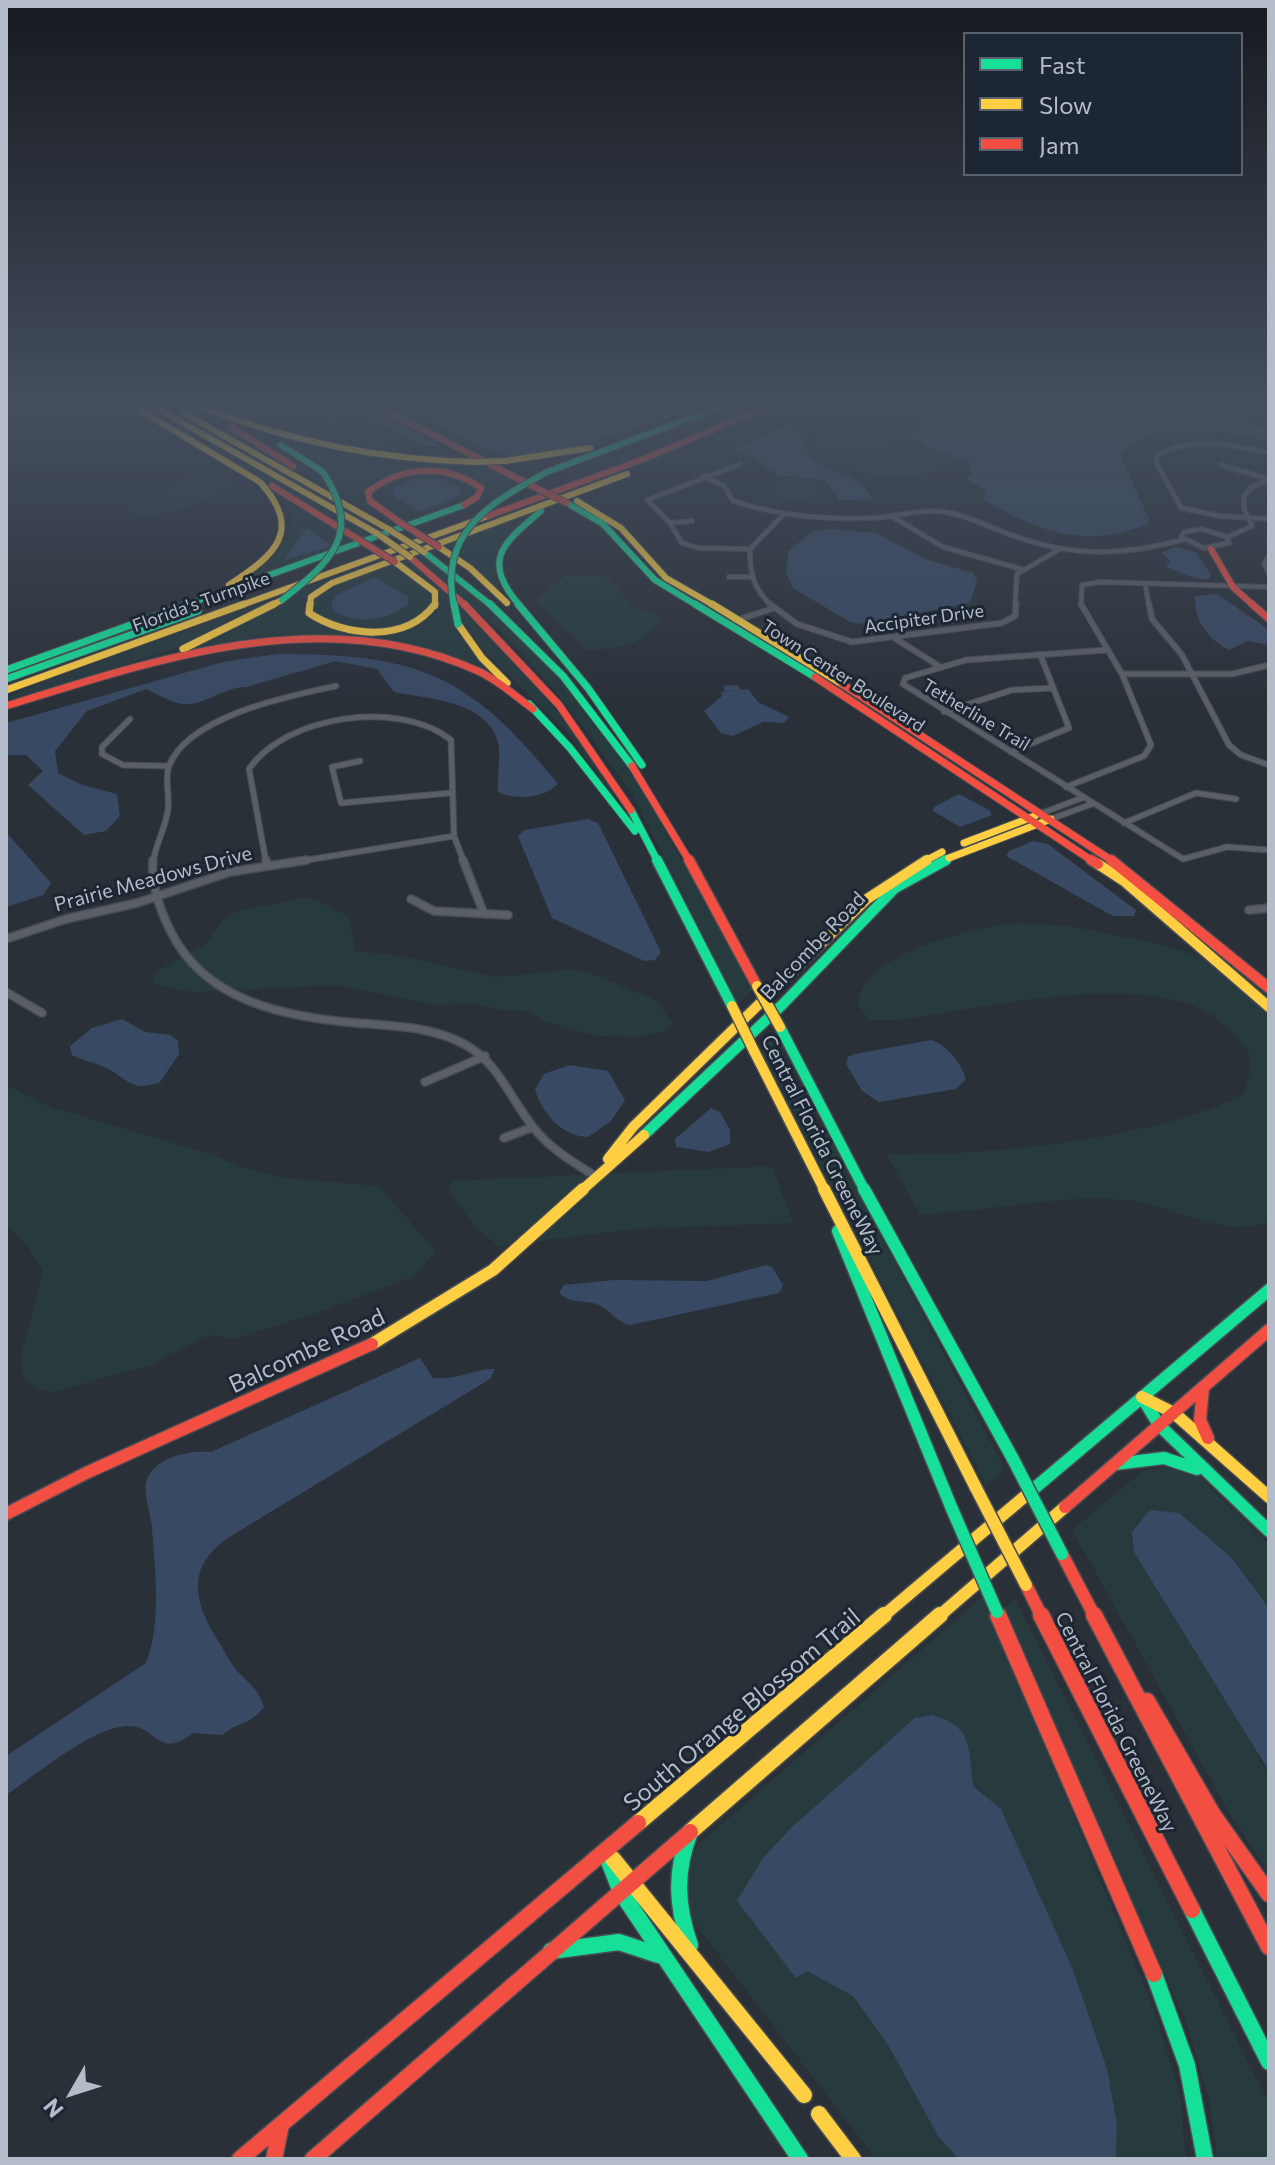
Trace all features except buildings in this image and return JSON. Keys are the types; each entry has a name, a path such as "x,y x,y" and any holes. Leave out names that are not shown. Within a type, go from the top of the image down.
{"main road":[{"path":"160,615 238,580 265,560 283,537 286,516 282,508"},
{"path":"311,508 361,541 393,561 395,562 435,592 435,606 423,617 399,627 359,631 325,625 309,613 308,600 332,583 393,561 536,508"},
{"name":"Central Florida GreeneWay","path":"332,508 410,557 487,622 553,695 616,784 661,866 1269,2062"},
{"path":"112,674 216,635 282,600 329,560 345,528 345,508"},
{"name":"Central Florida GreeneWay","path":"354,508 424,552 482,595 558,669 606,728 679,835 837,1141 1013,1459 1269,1947"},
{"path":"380,508 478,574 560,656"},
{"path":"6,670 460,508"},
{"path":"487,508 459,539 445,577 446,594 458,624 482,658 533,709 617,805 661,866"},
{"name":"Florida's Turnpike","path":"6,679 487,508"},
{"name":"Florida's Turnpike","path":"6,690 509,508"},
{"path":"552,508 523,523 507,540 498,559 499,577 505,592 560,656 627,743 679,835"},
{"name":"Town Center Boulevard","path":"584,508 621,528 651,565 666,578 1160,895 1269,988"},
{"path":"1211,549 1233,587 1269,619"},
{"path":"6,706 197,652 254,643 349,640 402,647 448,659 491,678 533,709"},
{"name":"Town Center Boulevard","path":"1041,818 1148,899 1269,1007"},
{"name":"Balcombe Road","path":"595,1176 650,1109 886,883 928,858 1041,818"},
{"name":"Balcombe Road","path":"6,1514 86,1473 411,1324 493,1270 699,1086 895,888 935,863 1041,818"},
{"path":"803,1147 952,1509 1179,2032 1199,2105 1205,2159"},
{"name":"South Orange Blossom Trail","path":"240,2159 1269,1290"},
{"path":"313,2159 1269,1330"},
{"path":"1203,1388 1200,1420 1204,1434 1218,1450"},
{"path":"1142,1397 1174,1413 1269,1497"},
{"path":"1142,1397 1159,1425 1269,1531"},
{"path":"1115,1464 1164,1458 1177,1460 1209,1475"},
{"path":"1062,1554 1213,1815 1269,1894"},
{"path":"690,1832 676,1866 674,1884 679,1920 696,1959"},
{"path":"605,1851 804,2095"},
{"path":"605,1851 621,1892 800,2159"},
{"path":"551,1951 600,1941 623,1940 647,1946 665,1960"},
{"path":"819,2114 853,2159"},
{"path":"274,2159 281,2125"}],"street":[{"path":"655,508 670,523 678,540 690,547 750,549 778,524 784,514"},
{"path":"753,508 784,514 893,517 916,511 947,512 1058,550 1116,554 1182,540 1211,549 1226,546 1230,540 1227,537"},
{"path":"1181,508 1269,519"},
{"path":"1182,540 1184,532 1197,529 1227,537 1249,530 1252,526 1244,508"},
{"path":"893,517 943,547 1021,569 1058,550"},
{"path":"670,523 692,521"},
{"path":"729,577 750,577 750,549"},
{"path":"1269,556 1264,564 1269,573"},
{"name":"Accipiter Drive","path":"750,577 755,592 774,608 821,634 853,645 1010,620 1015,616 1013,605 1021,569"},
{"path":"1145,583 1152,619 1182,655 1229,745 1241,755 1269,765"},
{"path":"1066,787 1144,756 1151,745 1122,674 1081,609 1082,585 1145,583 1269,587"},
{"path":"735,620 774,608"},
{"path":"896,639 939,666"},
{"name":"Tetherline Trail","path":"1106,650 993,657 939,666 905,678 903,684 1183,859 1227,847 1269,850"},
{"path":"1011,752 1069,728 1040,654"},
{"path":"1122,674 1232,674 1269,665"},
{"path":"336,686 239,711 186,742 168,766 168,821 152,869 157,896 181,956 231,995 300,1016 409,1027 446,1036 485,1056 508,1082 533,1127 547,1142 595,1176"},
{"path":"944,712 1012,690 1052,688"},
{"path":"130,719 102,747 102,754 112,763 123,765 168,766"},
{"path":"267,865 249,769 258,754 289,736 345,722 397,719 428,723 451,740 450,793 454,836 484,914"},
{"path":"360,761 340,762 332,767 341,803 360,804 450,793"},
{"path":"1124,823 1196,793 1236,799"},
{"path":"1041,818 1082,798"},
{"path":"1041,818 1092,804"},
{"name":"Prairie Meadows Drive","path":"6,939 230,872 454,836"},
{"path":"411,899 434,911 508,915"},
{"path":"1249,910 1269,908"},
{"path":"6,992 42,1013"},
{"path":"349,1033 353,1023"},
{"path":"425,1082 485,1056"},
{"path":"504,1138 533,1127"}],"green space":[{"path":"127,508 183,508 148,515 125,510"},
{"path":"286,508 304,508 360,542 221,591 257,570 277,552 285,541 290,514"},
{"path":"310,508 324,508 371,535 361,538"},
{"path":"337,508 351,508 388,529 379,532"},
{"path":"363,508 377,508 403,527 399,528"},
{"path":"385,508 412,508 420,512 431,508 455,508 409,525"},
{"path":"461,508 471,508 441,519 438,518"},
{"path":"543,508 513,531 499,551 496,575 500,590 439,545"},
{"path":"424,553 513,628 570,689 608,736 648,799 752,990 738,1003 633,796 550,684 500,630 415,557"},
{"path":"407,560 467,613 522,669 571,729 617,795 613,796 567,732 487,654 463,623 453,626 495,676 439,653 405,645 335,638 264,641 161,660 211,641 285,602 277,599 185,645 6,703 6,696 370,564 373,566 309,596 303,604 306,615 319,623 359,631 405,628 423,622 436,611 441,597 436,587 400,563"},
{"path":"390,563 430,592 433,601 425,613 412,622 378,628 360,627 326,620 314,614 314,599 328,587"},
{"path":"592,574 610,579 632,607 663,617 656,627 630,643 587,651 535,600 564,576"},
{"path":"303,898 316,900 348,916 356,951 400,956 496,977 565,970 589,972 657,1001 673,1023 665,1031 637,1037 598,1036 545,1022 530,1011 500,1010 474,1003 436,1005 337,985 192,992 151,984 157,971 205,945 223,919 238,911"},
{"path":"1016,923 1070,926 1163,945 1194,955 1269,990 1269,1222 1234,1227 1144,1203 1101,1199 920,1214 887,1155 1021,1148 1117,1134 1205,1110 1243,1095 1250,1063 1244,1045 1204,1011 1166,998 1121,993 1073,995 895,1020 870,1020 858,1006 863,987 877,971 897,958 948,937"},
{"path":"774,1035 819,1126 824,1128 1005,1469 986,1485 760,1048"},
{"path":"6,1085 51,1107 210,1154 242,1167 283,1178 378,1186 436,1251 415,1276 314,1314 234,1339 209,1335 148,1366 52,1392 34,1387 23,1376 21,1356 43,1271 25,1243 6,1226"},
{"path":"772,1166 793,1223 635,1229 499,1246 478,1230 449,1191 452,1181"},
{"path":"1165,1467 1199,1476 1269,1545 1269,1608 1230,1556 1259,1760 1269,1771 1269,1872 1227,1809 1072,1530 1143,1471"},
{"path":"983,1596 1156,2015 1180,2095 1186,2159 1116,2159 1117,2124 1073,1970 1001,1809 974,1787 966,1737 807,1971 853,1996 887,2043 938,2136 959,2159 876,2159 685,1911 683,1867 699,1844"},
{"path":"1015,1599 1269,2103 1269,2159 1217,2159 1209,2099 1186,2022 1003,1609"}],"water":[{"path":"999,508 1144,508 1149,519 1147,524 1103,536 1063,533"},
{"path":"307,528 331,546 284,560"},
{"path":"833,529 876,533 928,560 973,573 977,581 970,603 861,624 850,622 793,588 786,572 789,551 812,531"},
{"path":"1175,547 1196,552 1211,575 1209,579 1192,577 1166,567 1171,561 1161,553"},
{"path":"375,577 408,597 408,604 391,615 371,619 351,618 333,610 331,603 337,595"},
{"path":"1217,594 1269,630 1269,645 1248,641 1229,650 1209,635 1197,613 1195,596"},
{"path":"277,654 368,659 437,677 467,694 496,717 558,784 530,797 513,797 498,792 499,747 494,732 485,720 472,711 441,700 394,692 377,669 336,661 190,704 173,702 146,689 87,711 55,751 58,773 82,785 117,794 120,816 106,831 84,835 28,785 43,771 26,755 6,755 6,723 223,662"},
{"path":"738,685 740,690 725,691 723,686"},
{"path":"748,689 758,702 789,717 784,723 763,722 733,736 721,733 704,711 722,696 721,692"},
{"path":"959,794 989,810 992,815 960,827 933,811 934,807"},
{"path":"588,819 598,823 661,952 655,960 644,961 552,918 518,836 525,830"},
{"path":"6,832 51,883 43,895 6,907"},
{"path":"1033,841 1048,844 1136,910 1134,916 1113,916 1006,856 1009,851"},
{"path":"122,1019 145,1032 170,1035 178,1041 179,1054 160,1082 135,1085 102,1066 72,1055 70,1046 92,1028"},
{"path":"931,1040 948,1050 961,1067 966,1079 956,1089 879,1102 862,1091 846,1064 848,1057 855,1054"},
{"path":"570,1065 608,1071 625,1100 611,1121 588,1137 578,1136 554,1122 542,1106 535,1089 544,1074"},
{"path":"711,1108 720,1112 730,1130 730,1144 709,1152 676,1147 675,1139"},
{"path":"766,1265 772,1267 783,1285 779,1293 630,1325 601,1306 571,1300 559,1292 564,1285 614,1280 707,1281"},
{"path":"420,1358 433,1378 495,1369 490,1379 231,1536 216,1547 200,1572 199,1598 210,1627 264,1707 223,1735 193,1733 172,1743 164,1743 136,1727 112,1729 81,1743 6,1795 6,1756 146,1663 156,1614 152,1528 146,1490 152,1471 175,1456 211,1452"},
{"path":"1150,1510 1179,1513 1230,1556 1269,1608 1269,1771 1134,1552 1132,1532"},
{"path":"932,1715 956,1726 966,1740 974,1787 1001,1809 1073,1970 1107,2069 1117,2124 1116,2159 959,2159 938,2136 887,2043 853,1996 807,1971 796,1978 737,1901 763,1858 792,1827 915,1718"}],"traffic: fast":[{"path":"282,600 315,573 338,544 343,528 342,508"},
{"path":"6,670 456,508"},
{"path":"458,624 451,594 451,569 456,547 466,529 487,508"},
{"path":"576,508 603,524 655,580 815,677"},
{"path":"541,511 506,541 499,561 502,585 588,688 642,765"},
{"path":"424,552 484,598 538,649 588,705 632,766"},
{"path":"6,679 198,611"},
{"path":"529,704 570,748 635,831"},
{"path":"631,810 732,1006"},
{"path":"644,1135 782,1005 895,888 949,858"},
{"path":"780,1027 837,1141 1013,1459"},
{"path":"838,1231 952,1509"},
{"path":"1030,1492 1269,1290"},
{"path":"1142,1397 1159,1425 1269,1531"},
{"path":"1115,1464 1164,1458 1197,1469"},
{"path":"1013,1459 1062,1554"},
{"path":"952,1509 997,1612"},
{"path":"690,1832 678,1875 678,1902 690,1945"},
{"path":"605,1851 621,1892 800,2159"},
{"path":"1192,1910 1269,2062"},
{"path":"551,1951 592,1943 619,1942 645,1948 658,1955"},
{"path":"1154,1974 1187,2065 1205,2159"}],"traffic: slow":[{"path":"229,585 260,563 280,540 284,527 280,508"},
{"path":"332,508 378,534"},
{"path":"351,508 390,530"},
{"path":"395,562 435,592 435,606 421,616 390,630 356,632 324,623 309,613 311,597 332,583 535,508"},
{"path":"588,508 621,528 666,578 776,641 842,684"},
{"path":"6,690 488,516"},
{"path":"390,530 424,552"},
{"path":"378,534 410,557"},
{"path":"439,547 470,568 507,603"},
{"path":"183,649 282,600"},
{"path":"458,624 482,658 507,683"},
{"path":"964,843 1035,816"},
{"path":"949,858 1051,819"},
{"path":"608,1159 633,1127 867,899 907,870 942,852"},
{"path":"1098,864 1124,881 1269,1007"},
{"path":"757,986 780,1027"},
{"path":"732,1006 754,1051"},
{"path":"754,1051 976,1488"},
{"path":"372,1344 493,1270 644,1135"},
{"path":"1142,1397 1174,1413 1269,1497"},
{"path":"976,1488 1026,1585"},
{"path":"638,1823 1030,1492"},
{"path":"690,1832 1065,1507"},
{"path":"613,1859 804,2095"},
{"path":"819,2114 853,2159"}],"traffic: jam":[{"path":"308,508 361,541"},
{"path":"380,508 401,523"},
{"path":"488,516 510,508"},
{"path":"401,523 439,547"},
{"path":"361,541 395,562"},
{"path":"1211,549 1233,587 1269,619"},
{"path":"410,557 474,613 532,673 585,739 631,810"},
{"path":"6,706 181,656 242,644 302,638 362,639 421,649 478,671 533,709"},
{"path":"815,677 1098,864"},
{"path":"842,684 1127,870 1269,988"},
{"path":"632,766 692,865 757,986"},
{"path":"1065,1507 1269,1330"},
{"path":"6,1514 86,1473 372,1344"},
{"path":"1203,1388 1200,1420 1208,1438"},
{"path":"1062,1554 1269,1947"},
{"path":"1026,1585 1192,1910"},
{"path":"997,1612 1154,1974"},
{"path":"1147,1701 1213,1815 1269,1894"},
{"path":"240,2159 638,1823"},
{"path":"313,2159 690,1832"},
{"path":"274,2159 281,2125"}]}
